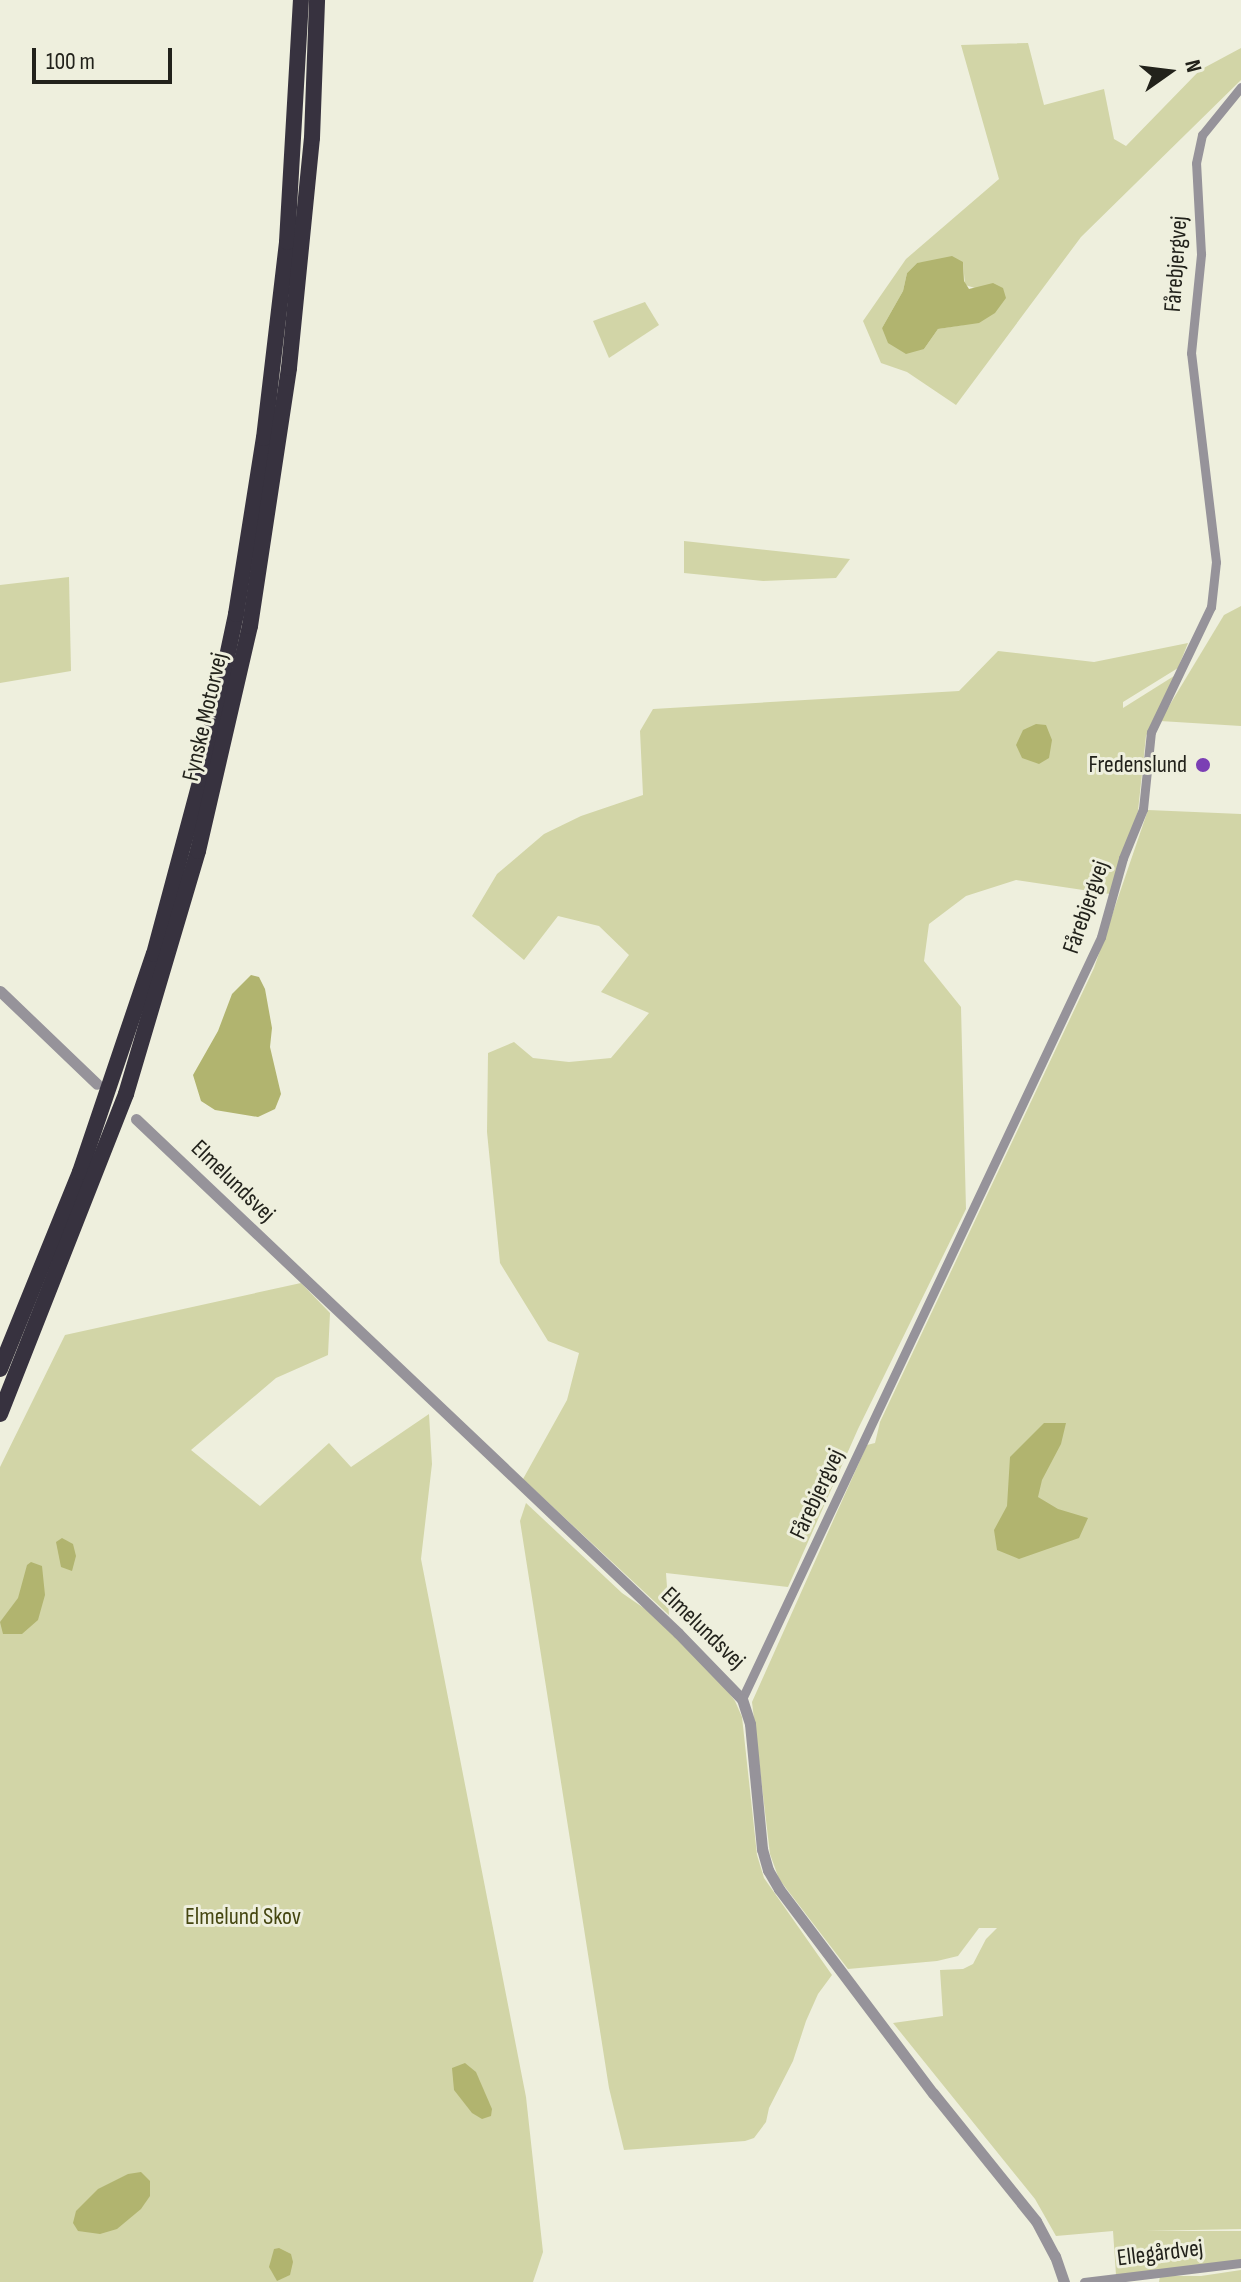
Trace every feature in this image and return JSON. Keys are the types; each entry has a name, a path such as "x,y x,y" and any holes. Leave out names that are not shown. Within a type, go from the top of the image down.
{"highway":[{"name":"Fynske Motorvej","path":"0,1369 85,1157 154,954 201,779 236,614 264,438 287,242 301,0"},
{"name":"Fynske Motorvej","path":"0,1414 126,1094 198,851 250,626 289,368 312,138 317,0"}],"street":[{"name":"Fårebjergvej","path":"742,1699 1101,937 1123,858 1143,809 1151,732 1211,607 1215,551 1191,353 1201,254 1196,163 1202,135 1241,87"},
{"path":"0,991 97,1084"},
{"name":"Elmelundsvej","path":"136,1119 678,1633 742,1699 750,1724 762,1849 768,1870 924,2081 1036,2221 1055,2256 1064,2282"},
{"name":"Ellegårdvej","path":"1084,2282 1241,2263"}],"green space":[{"path":"1028,43 1044,105 1104,89 1114,139 1126,146 1200,70 1241,48 1241,80 1081,237 956,405 907,372 881,363 863,321 906,259 999,179 961,45","holes":["963,262 965,285 975,288 963,325 938,329 924,349 882,328 903,291 907,273 917,263"]},
{"path":"645,302 659,325 609,358 593,321"},
{"path":"684,541 850,559 836,578 763,581 684,573"},
{"path":"69,577 71,671 0,683 0,585"},
{"path":"1241,606 1241,726 1160,721 1224,615"},
{"path":"1188,643 1178,668 1123,702 1123,708 1174,676 1146,736 1138,811 1110,894 1016,880 966,896 929,924 924,961 961,1007 966,1209 858,1429 788,1587 666,1573 669,1615 523,1479 567,1400 579,1353 548,1341 500,1263 487,1132 488,1053 514,1042 533,1058 569,1062 611,1058 649,1013 601,992 629,955 599,926 558,916 524,960 472,916 497,874 544,834 581,816 643,795 640,731 653,709 959,691 998,651 1094,662"},
{"path":"1148,810 1241,814 1241,2229 1146,2231 1241,2231 1241,2261 1116,2275 1113,2231 1056,2236 1035,2199 893,2023 943,2016 940,1970 963,1969 973,1964 986,1939 997,1928 979,1928 958,1956 937,1961 848,1969 779,1879 770,1854 752,1702 867,1445 875,1443 880,1422 1094,968"},
{"name":"Elmelund Skov","path":"301,1283 330,1313 328,1355 276,1378 191,1450 260,1506 329,1443 351,1467 429,1414 432,1464 421,1559 526,2097 543,2252 533,2282 0,2282 0,1467 65,1335"},
{"path":"526,1503 622,1593 651,1613 718,1678 735,1701 742,1717 757,1855 764,1878 832,1975 818,1994 793,2061 769,2108 766,2122 754,2138 624,2150 609,2088 520,1521"},
{"path":"1241,2270 1241,2282 1159,2282 1160,2276 1201,2276"}],"shaded area":[{"path":"952,256 963,262 964,281 969,289 993,283 1003,288 1006,298 995,313 979,323 938,329 924,349 906,354 888,343 882,328 903,291 907,273 917,263"},
{"path":"1036,724 1046,725 1052,740 1049,758 1039,764 1022,758 1016,745 1023,730"},
{"path":"251,975 259,977 265,989 272,1028 270,1047 281,1094 275,1109 258,1117 215,1110 201,1101 193,1075 218,1031 232,994"},
{"path":"1044,1423 1066,1423 1061,1444 1042,1480 1038,1497 1058,1509 1088,1518 1079,1538 1019,1559 997,1550 994,1530 1007,1506 1010,1457"},
{"path":"62,1538 73,1544 76,1556 72,1571 61,1567 56,1542"},
{"path":"31,1562 42,1566 45,1595 38,1620 22,1634 3,1634 0,1622 18,1598 27,1565"},
{"path":"465,2063 476,2072 492,2109 491,2116 482,2119 472,2113 454,2090 452,2068"},
{"path":"141,2172 150,2181 150,2196 141,2209 117,2229 100,2234 78,2231 73,2223 76,2211 98,2189 128,2174"},
{"path":"274,2249 291,2254 293,2262 290,2275 277,2281 269,2267"}],"place":[{"name":"Fredenslund","path":"1203,765"}]}
